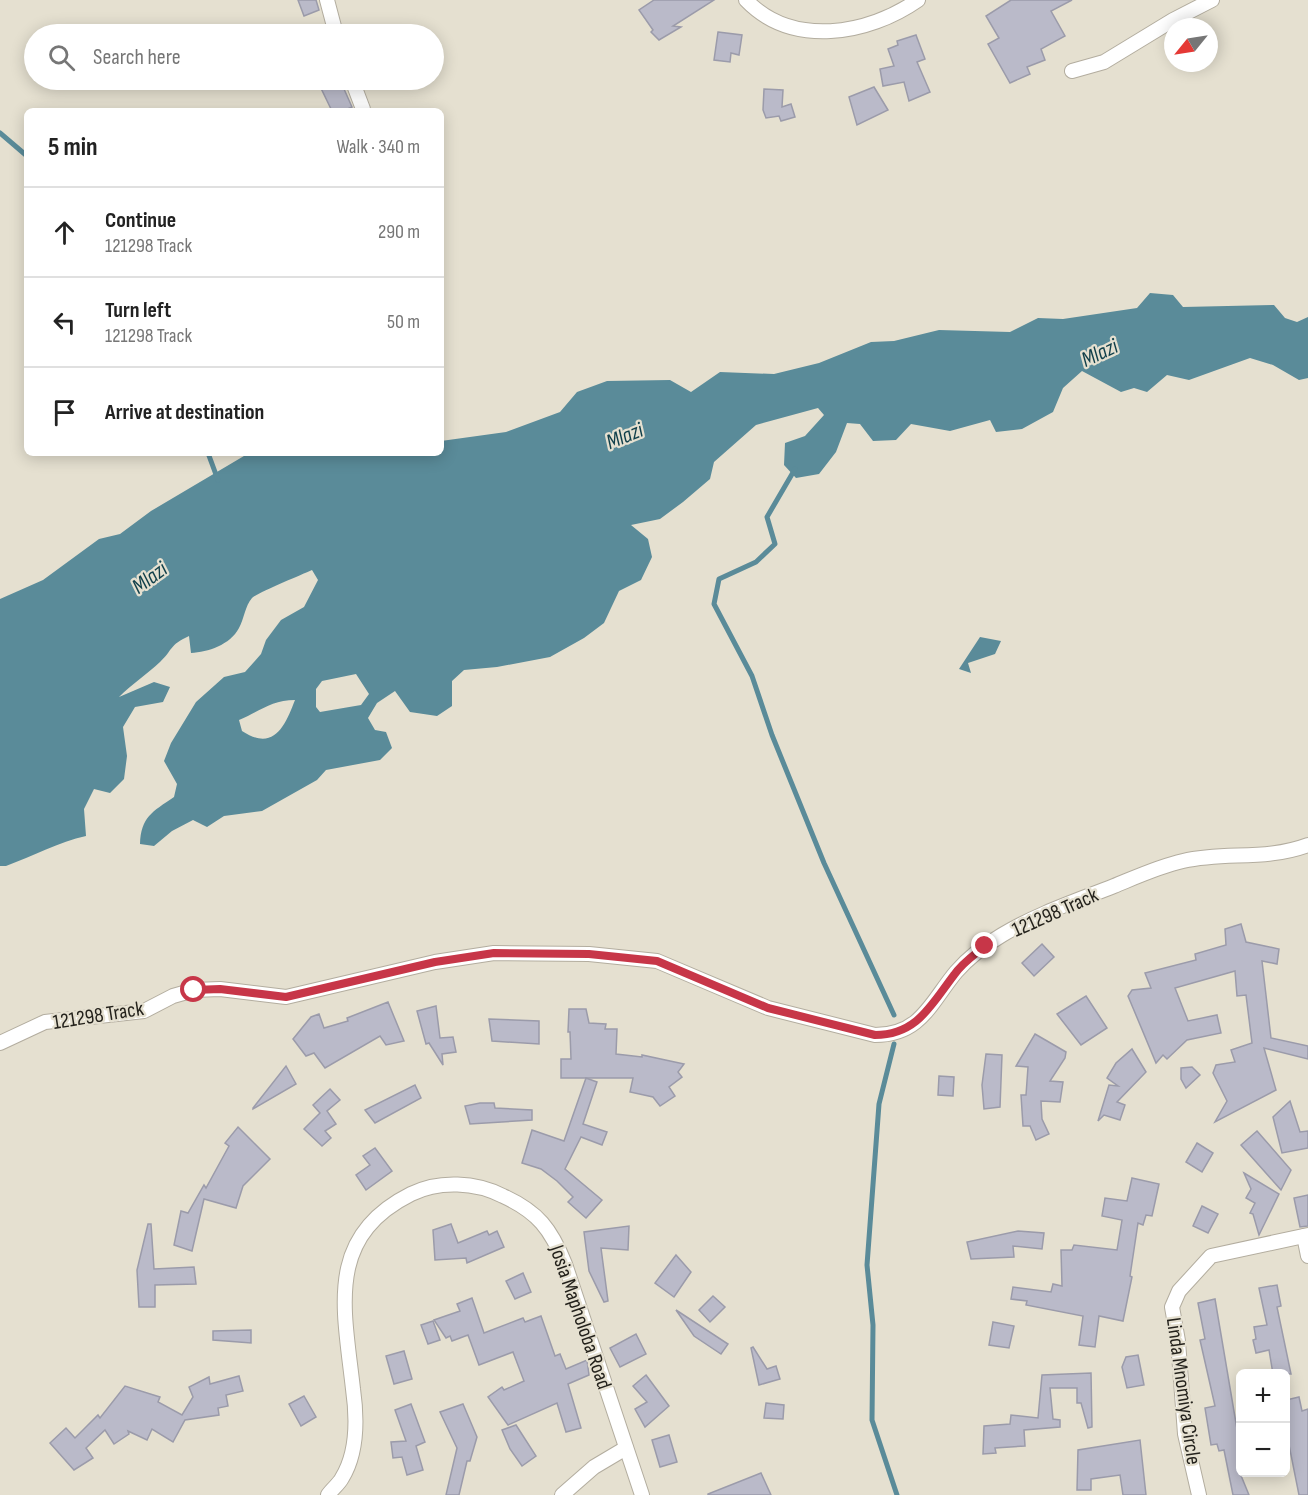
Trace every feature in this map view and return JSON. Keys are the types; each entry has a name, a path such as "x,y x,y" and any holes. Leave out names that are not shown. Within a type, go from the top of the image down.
{"street":[{"path":"327,0 333,24"},
{"path":"746,0 773,22 799,31 828,32 864,26 906,8 918,0"},
{"path":"1072,71 1104,62 1173,20 1212,0"},
{"path":"356,90 363,108"},
{"name":"121298 Track","path":"0,1043 45,1022 144,1011 173,996 194,990 220,989 286,997 435,962 494,953 589,954 657,961 768,1008 875,1035 888,1035 902,1032 930,1009 954,974 985,946 1041,915 1181,861 1212,856 1262,856 1308,845"},
{"name":"Josia Mapholoba Road","path":"328,1495 343,1477 355,1430 356,1411 346,1327 345,1289 348,1266 355,1243 379,1212 419,1189 437,1185 488,1189 524,1208 544,1223 565,1264 642,1495"},
{"path":"1306,1236 1308,1256"},
{"name":"Linda Mnomiya Circle","path":"1199,1495 1185,1434 1178,1341 1172,1307 1179,1291 1211,1256 1306,1236"},
{"path":"562,1495 594,1467 626,1448"}],"water":[{"name":"Mlazi","path":"1150,293 1173,295 1183,307 1274,305 1285,318 1297,322 1308,317 1308,378 1299,380 1273,365 1250,358 1189,380 1167,375 1147,392 1134,388 1121,392 1082,371 1063,388 1053,412 1022,429 996,432 990,420 950,431 911,424 896,440 873,441 860,424 847,423 836,452 819,474 796,478 784,465 785,443 805,436 824,415 818,408 756,425 714,462 710,479 683,502 660,519 631,525 648,539 652,557 641,580 619,591 604,623 584,638 550,657 497,667 464,670 452,681 452,706 437,716 410,712 395,691 377,703 368,718 375,730 386,732 392,748 380,760 326,770 317,780 262,811 224,816 207,827 193,820 172,831 154,846 140,844 145,821 174,797 177,784 164,761 171,743 196,702 224,677 245,672 261,654 266,640 281,620 304,607 318,580 312,570 252,598 239,628 224,643 211,649 191,653 189,636 174,645 160,662 124,692 119,697 154,682 170,687 163,702 135,707 123,727 127,756 124,779 110,793 94,789 84,809 86,836 56,845 6,866 0,866 0,599 43,580 99,539 120,534 151,511 244,456 444,456 444,441 506,432 560,412 577,392 607,381 670,380 691,392 720,372 774,374 819,363 871,342 894,341 939,330 1010,332 1038,318 1063,319 1137,308","holes":["356,674 369,694 361,705 320,712 316,707 316,689 322,681","295,700 287,719 277,733 262,739 242,731 239,720 273,704"]},
{"path":"980,637 1001,641 995,654 968,663 971,673 959,669"}],"building":[{"path":"298,0 316,0 319,10 304,16"},
{"path":"654,0 714,0 673,26 681,27 659,40 651,32 653,30 639,10"},
{"path":"1011,0 1072,0 1051,11 1065,36 1041,49 1045,60 1027,67 1030,74 1010,83 988,44 999,38 986,16"},
{"path":"718,32 742,35 739,55 731,53 730,62 714,60"},
{"path":"916,35 925,59 917,62 930,92 909,101 904,82 883,86 880,69 894,66 888,49 898,45 897,41"},
{"path":"874,87 888,110 857,125 849,97"},
{"path":"764,89 783,90 782,107 791,104 795,117 781,121 779,116 766,118 763,110"},
{"path":"322,90 344,90 352,107 331,108"},
{"path":"1241,924 1246,942 1279,949 1277,964 1262,961 1271,1038 1308,1046 1308,1059 1264,1048 1276,1090 1215,1122 1227,1101 1213,1073 1216,1065 1235,1062 1231,1050 1252,1043 1246,995 1237,996 1235,971 1175,988 1188,1021 1217,1015 1221,1033 1187,1040 1167,1059 1163,1055 1156,1063 1128,996 1132,990 1151,988 1145,973 1196,960 1195,954 1226,945 1225,929"},
{"path":"1042,944 1054,957 1034,976 1022,963"},
{"path":"1086,996 1107,1028 1081,1045 1057,1014"},
{"path":"388,1002 404,1041 386,1045 380,1036 325,1068 314,1053 306,1056 293,1039 311,1017 319,1014 324,1028 348,1021 347,1018"},
{"path":"436,1006 440,1038 453,1037 456,1052 442,1054 443,1065 429,1043 426,1044 417,1011"},
{"path":"569,1009 586,1009 589,1023 606,1024 605,1029 617,1029 616,1054 642,1057 642,1055 684,1064 678,1072 682,1077 669,1087 675,1096 660,1106 653,1097 630,1092 633,1078 561,1078 561,1059 571,1059 570,1032 568,1032"},
{"path":"489,1019 539,1021 539,1044 492,1041"},
{"path":"1035,1034 1066,1052 1065,1058 1050,1081 1063,1082 1060,1102 1041,1101 1042,1119 1049,1134 1036,1140 1030,1126 1023,1126 1021,1095 1026,1095 1028,1067 1016,1066"},
{"path":"1132,1049 1146,1072 1117,1102 1125,1105 1120,1120 1104,1115 1098,1121 1109,1085 1118,1086 1107,1078 1116,1063"},
{"path":"986,1054 1002,1055 1000,1107 984,1109 982,1085"},
{"path":"286,1066 296,1084 253,1109 253,1108"},
{"path":"1192,1067 1200,1075 1186,1088 1181,1079 1181,1068"},
{"path":"939,1076 954,1077 953,1096 938,1095"},
{"path":"586,1078 597,1082 583,1124 607,1132 602,1145 581,1137 565,1169 602,1200 586,1218 568,1202 573,1197 557,1181 541,1169 522,1163 532,1130 564,1141"},
{"path":"415,1085 421,1098 375,1123 365,1110"},
{"path":"330,1089 340,1100 327,1111 336,1124 325,1131 331,1138 322,1146 304,1129 320,1113 313,1105"},
{"path":"1290,1101 1300,1132 1308,1131 1308,1148 1282,1153 1273,1117"},
{"path":"494,1103 495,1108 532,1110 532,1120 470,1124 465,1106"},
{"path":"238,1127 270,1159 243,1186 236,1208 204,1199 192,1251 174,1245 181,1211 188,1213 204,1185 206,1188 229,1146 225,1143"},
{"path":"1257,1131 1291,1170 1281,1190 1241,1145"},
{"path":"1197,1143 1213,1153 1202,1172 1186,1162"},
{"path":"375,1148 392,1171 366,1190 356,1175 370,1165 363,1156"},
{"path":"1244,1173 1279,1194 1259,1235 1253,1214 1250,1213 1255,1203 1246,1198 1251,1189"},
{"path":"1132,1178 1159,1184 1152,1216 1146,1215 1143,1225 1138,1223 1130,1276 1132,1277 1123,1321 1099,1316 1095,1347 1079,1345 1083,1316 1026,1305 1027,1301 1011,1299 1013,1287 1051,1292 1053,1284 1062,1286 1061,1250 1072,1250 1074,1245 1117,1250 1122,1220 1102,1216 1105,1198 1127,1201"},
{"path":"1308,1195 1308,1226 1300,1227 1294,1198"},
{"path":"1202,1206 1218,1214 1208,1233 1193,1226"},
{"path":"148,1224 151,1224 154,1269 194,1267 196,1284 155,1285 155,1307 139,1307 137,1270"},
{"path":"451,1224 458,1243 487,1231 489,1235 497,1231 504,1247 467,1263 466,1258 435,1260 433,1230"},
{"path":"629,1226 628,1250 601,1248 608,1301 604,1302 589,1271 584,1232"},
{"path":"1018,1231 1044,1233 1042,1249 1013,1246 1014,1257 971,1259 967,1242"},
{"path":"676,1255 691,1272 674,1297 655,1283"},
{"path":"523,1273 531,1292 515,1299 506,1281"},
{"path":"1277,1285 1281,1306 1277,1307 1290,1369 1272,1369 1269,1350 1256,1353 1253,1340 1256,1339 1254,1327 1267,1325 1259,1288"},
{"path":"713,1296 725,1307 710,1322 699,1310"},
{"path":"472,1298 484,1333 523,1318 525,1322 541,1316 555,1356 560,1354 566,1369 587,1360 589,1375 568,1384 581,1428 566,1432 557,1403 508,1425 488,1397 502,1387 504,1390 524,1381 513,1352 479,1365 468,1335 452,1341 450,1336 446,1338 434,1320 460,1311 457,1304"},
{"path":"1215,1299 1236,1423 1236,1477 1242,1477 1249,1495 1233,1495 1224,1450 1219,1451 1217,1444 1211,1445 1205,1408 1215,1406 1200,1340 1205,1339 1198,1303"},
{"path":"676,1310 728,1344 721,1354 694,1336"},
{"path":"433,1321 440,1340 428,1344 421,1325"},
{"path":"993,1322 1014,1326 1009,1348 989,1345"},
{"path":"251,1330 251,1343 213,1340 213,1331"},
{"path":"636,1334 646,1354 620,1367 610,1348"},
{"path":"753,1347 767,1369 776,1366 780,1379 759,1385 751,1348"},
{"path":"404,1351 412,1379 394,1384 386,1356"},
{"path":"1138,1355 1144,1385 1127,1388 1122,1367 1126,1357"},
{"path":"1091,1373 1092,1427 1088,1428 1081,1403 1077,1403 1077,1388 1050,1388 1053,1419 1060,1420 1060,1427 1024,1430 1025,1446 995,1448 996,1453 983,1454 984,1426 1010,1424 1011,1415 1038,1418 1042,1375"},
{"path":"646,1375 669,1406 645,1427 635,1409 647,1402 633,1386"},
{"path":"239,1376 243,1391 226,1395 228,1406 218,1408 219,1415 185,1420 173,1442 152,1429 147,1440 128,1431 129,1434 114,1444 105,1430 86,1448 93,1458 74,1470 50,1443 66,1428 75,1438 98,1415 100,1418 125,1386 160,1397 158,1402 182,1415 193,1397 189,1387 209,1377 210,1384"},
{"path":"304,1396 316,1417 301,1426 289,1404"},
{"path":"1299,1397 1302,1411 1308,1409 1308,1495 1299,1495 1290,1450 1290,1399"},
{"path":"766,1403 784,1405 783,1419 764,1418"},
{"path":"411,1404 425,1442 416,1446 423,1470 407,1475 402,1457 393,1458 391,1442 406,1441 395,1410"},
{"path":"463,1404 477,1437 470,1461 467,1461 459,1495 446,1495 457,1448 440,1412"},
{"path":"516,1425 536,1456 522,1466 510,1449 502,1430"},
{"path":"669,1435 677,1462 660,1467 652,1440"},
{"path":"1140,1440 1146,1495 1123,1495 1120,1475 1091,1479 1091,1490 1077,1490 1078,1450"},
{"path":"761,1473 771,1495 708,1495 708,1494"}],"waterway":[{"path":"0,133 24,153"},
{"path":"209,456 218,480"},
{"path":"795,469 767,517 775,544 756,562 719,579 714,604 752,676 772,735 824,863 894,1015"},
{"path":"894,1044 879,1104 867,1265 873,1325 872,1420 897,1495"}],"route":[{"path":"194,990 220,989 269,997 286,997 311,993 435,962 494,953 589,954 657,961 768,1008 875,1035 888,1035 902,1032 930,1009 954,974 985,946"}]}
